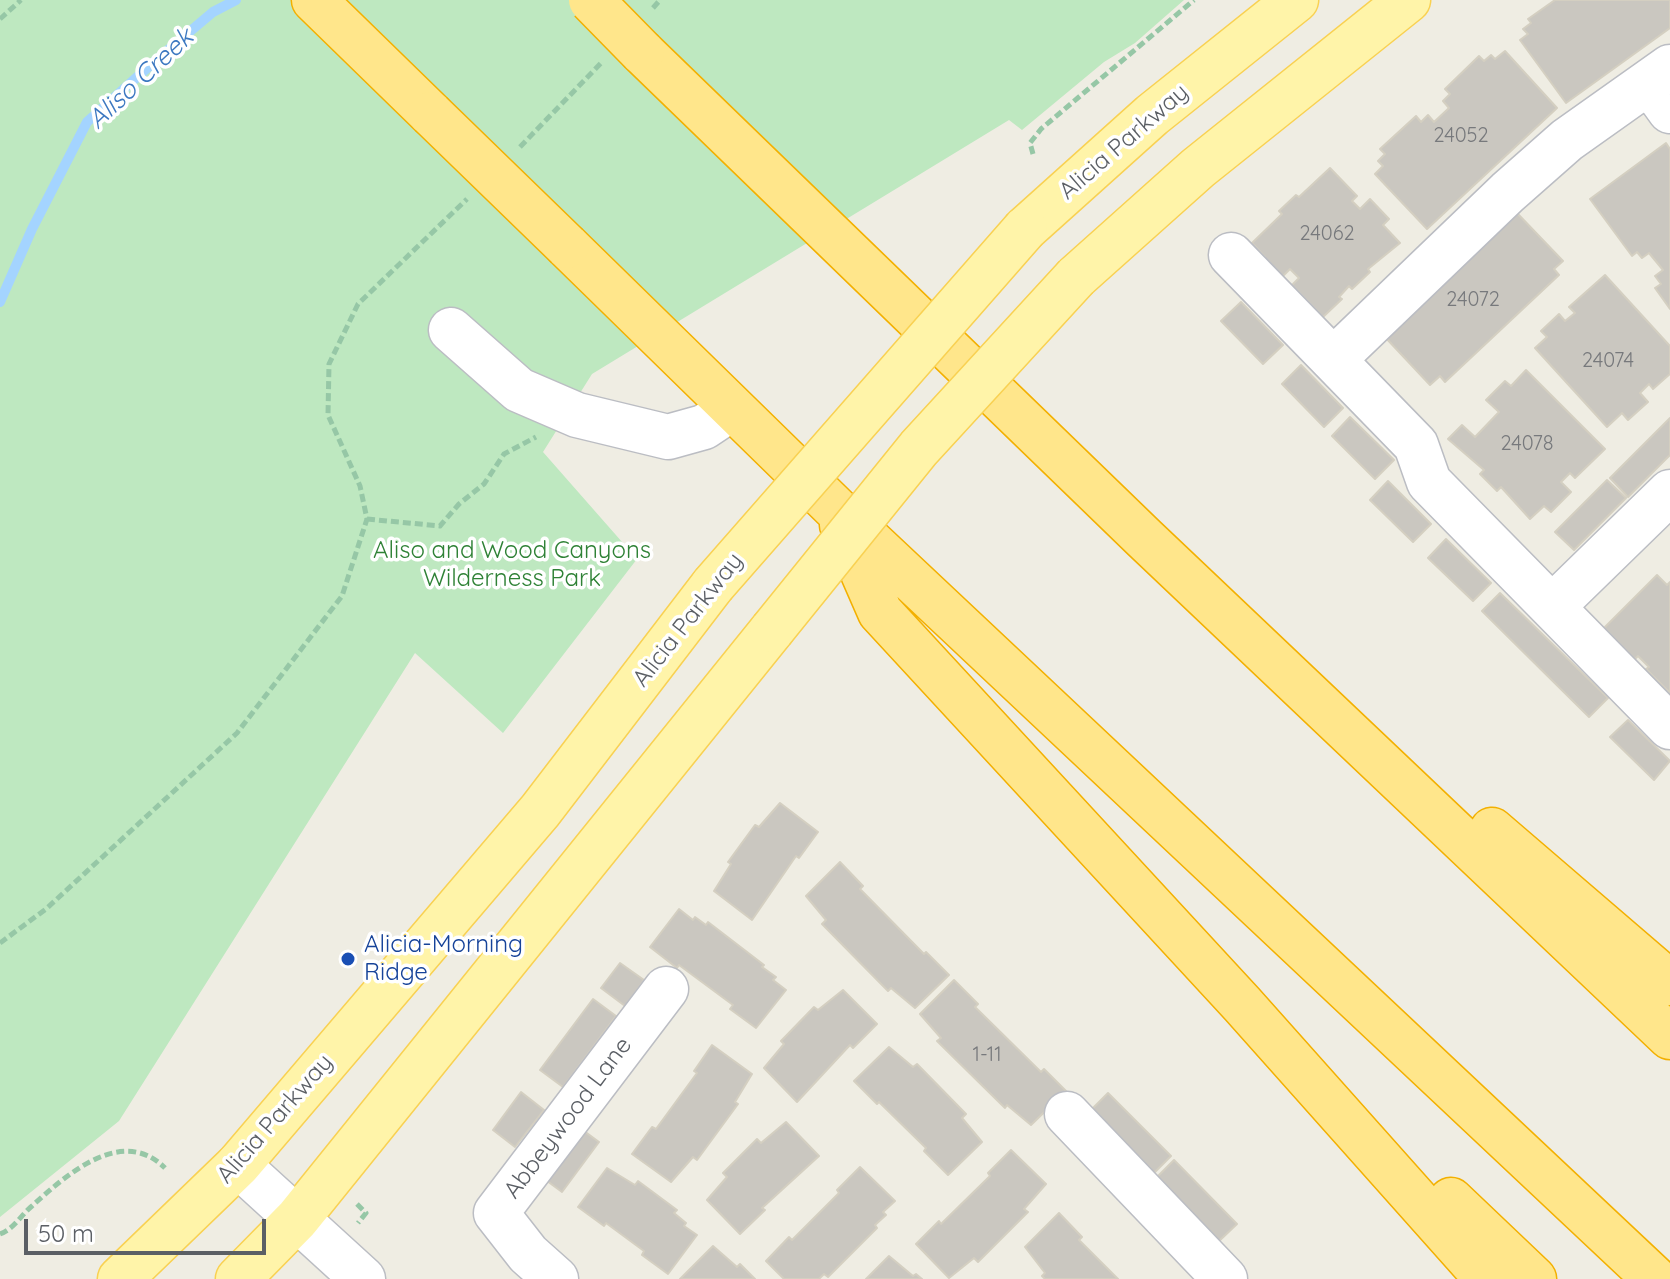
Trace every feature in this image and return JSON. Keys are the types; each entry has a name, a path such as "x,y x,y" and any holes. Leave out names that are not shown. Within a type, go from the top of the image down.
{"highway":[{"path":"314,0 731,409 1655,1279"},
{"path":"591,0 697,107 1144,538 1670,1037"},
{"path":"835,508 880,612 1242,1004 1487,1279"},
{"path":"1144,538 1590,912 1670,983"},
{"path":"1242,1004 1534,1279"}],"main road":[{"name":"Alicia Parkway","path":"120,1279 238,1165 540,811 713,585 1025,229 1152,115 1296,0"},
{"path":"238,1279 297,1219 919,448 1076,277 1198,168 1408,0"}],"street":[{"path":"1334,359 1508,192 1567,140 1663,87"},
{"path":"1231,255 1416,445 1429,482 1670,727"},
{"path":"451,330 519,390 577,415 668,437 704,427 731,409"},
{"path":"1552,607 1670,492"},
{"name":"Abbeywood Lane","path":"556,1279 528,1254 496,1213 666,989"},
{"path":"1067,1114 1225,1279"},
{"path":"238,1165 363,1279"}],"path":[{"path":"0,19 21,0"},
{"path":"650,11 660,0"},
{"path":"1033,154 1030,143 1041,129 1194,0"},
{"path":"518,148 610,53"},
{"path":"0,943 46,909 237,733 342,596 367,519 360,486 328,415 329,364 358,304 476,190"},
{"path":"367,519 440,526 459,504 484,484 504,454 577,415"},
{"path":"0,1234 15,1226 32,1206 94,1158 110,1151 157,1160 165,1168"}],"green space":[{"name":"Aliso and Wood Canyons Wilderness Park","path":"0,0 1184,0 1135,43 1104,62 1022,130 1009,120 592,374 543,452 637,559 503,733 415,653 119,1121 0,1217"}],"building":[{"path":"1555,0 1670,0 1670,28 1566,103 1520,40 1528,34 1523,29 1531,23 1528,19"},
{"path":"1505,51 1557,108 1427,229 1375,174 1383,166 1378,161 1385,154 1380,149 1416,116 1421,122 1428,115 1434,122 1449,108 1443,101 1450,94 1445,89 1479,56 1484,61 1491,55 1495,59"},
{"path":"1666,143 1670,149 1670,309 1655,288 1661,284 1655,276 1663,270 1649,253 1642,258 1637,252 1632,256 1590,199"},
{"path":"1330,168 1357,196 1352,201 1360,209 1370,199 1389,219 1383,225 1400,243 1368,269 1370,272 1352,289 1349,286 1339,297 1342,299 1323,317 1292,285 1299,278 1290,269 1277,282 1258,262 1265,257 1252,243 1282,214 1279,211"},
{"path":"1517,213 1563,261 1554,269 1559,275 1445,382 1440,376 1430,385 1384,336"},
{"path":"1605,275 1670,346 1670,374 1653,389 1649,384 1640,393 1648,402 1628,420 1622,413 1607,427 1535,348 1547,337 1541,331 1559,314 1565,321 1575,313 1569,307"},
{"path":"1241,302 1283,345 1263,364 1221,321"},
{"path":"1301,365 1343,408 1324,427 1282,384"},
{"path":"1526,370 1605,449 1575,478 1570,473 1561,482 1571,492 1551,512 1544,506 1530,519 1501,487 1497,491 1480,474 1484,470 1448,439 1462,425 1475,437 1499,412 1486,400 1505,381 1511,386"},
{"path":"1350,417 1394,460 1375,479 1332,436"},
{"path":"1670,418 1670,455 1628,497 1610,478"},
{"path":"1607,480 1626,498 1574,550 1555,532"},
{"path":"1388,481 1431,524 1413,542 1370,500"},
{"path":"1446,539 1491,583 1473,601 1428,558"},
{"path":"1657,575 1667,585 1670,582 1670,693 1646,669 1649,667 1638,656 1635,659 1604,628"},
{"path":"1500,593 1608,698 1589,717 1482,611"},
{"path":"1628,720 1670,761 1654,780 1610,737"},
{"path":"780,803 818,832 799,858 796,856 752,920 714,891 731,864 728,862 755,825 759,827"},
{"path":"840,862 863,886 860,889 949,975 915,1008 891,988 888,991 822,924 826,920 806,896"},
{"path":"679,909 693,920 695,917 706,925 708,922 764,965 762,967 776,977 773,980 786,990 756,1028 730,1009 733,1005 650,947"},
{"path":"620,963 644,980 625,1006 601,988"},
{"path":"954,980 978,1004 975,1007 1041,1072 1044,1069 1066,1091 1031,1125 1007,1105 1005,1108 937,1041 941,1038 920,1014"},
{"path":"843,990 877,1024 853,1048 850,1045 797,1102 764,1068 784,1044 781,1041 814,1007 818,1010"},
{"path":"593,999 616,1016 563,1087 540,1070"},
{"path":"712,1045 752,1074 735,1102 738,1104 697,1160 693,1157 671,1182 632,1154 652,1127 656,1129 697,1073 694,1071"},
{"path":"889,1047 913,1067 917,1064 966,1114 962,1118 982,1142 948,1175 924,1151 926,1148 854,1081"},
{"path":"521,1092 544,1110 515,1147 493,1130"},
{"path":"1108,1093 1171,1156 1151,1176 1088,1113"},
{"path":"786,1122 819,1156 762,1208 765,1210 740,1234 707,1200 727,1177 723,1173 757,1139 761,1143"},
{"path":"576,1125 599,1142 562,1192 539,1175"},
{"path":"1011,1150 1046,1184 1024,1209 1028,1212 978,1262 974,1258 949,1278 916,1244 990,1176 988,1173"},
{"path":"1174,1160 1237,1224 1217,1243 1154,1180"},
{"path":"860,1167 895,1201 883,1212 886,1215 828,1277 824,1274 819,1279 784,1279 766,1261 839,1193 837,1190"},
{"path":"607,1168 635,1185 638,1181 677,1210 674,1213 686,1223 684,1226 697,1235 668,1274 642,1255 644,1251 578,1207"},
{"path":"1059,1213 1082,1237 1079,1240 1118,1279 1045,1279 1042,1276 1045,1273 1025,1247"},
{"path":"713,1246 737,1267 740,1264 755,1279 680,1279"},
{"path":"889,1256 913,1276 916,1274 922,1279 866,1279"}],"waterway":[{"name":"Aliso Creek","path":"0,302 32,229 87,122 213,12 236,0"}],"place":[{"name":"Alicia-Morning Ridge","path":"348,959"}]}
